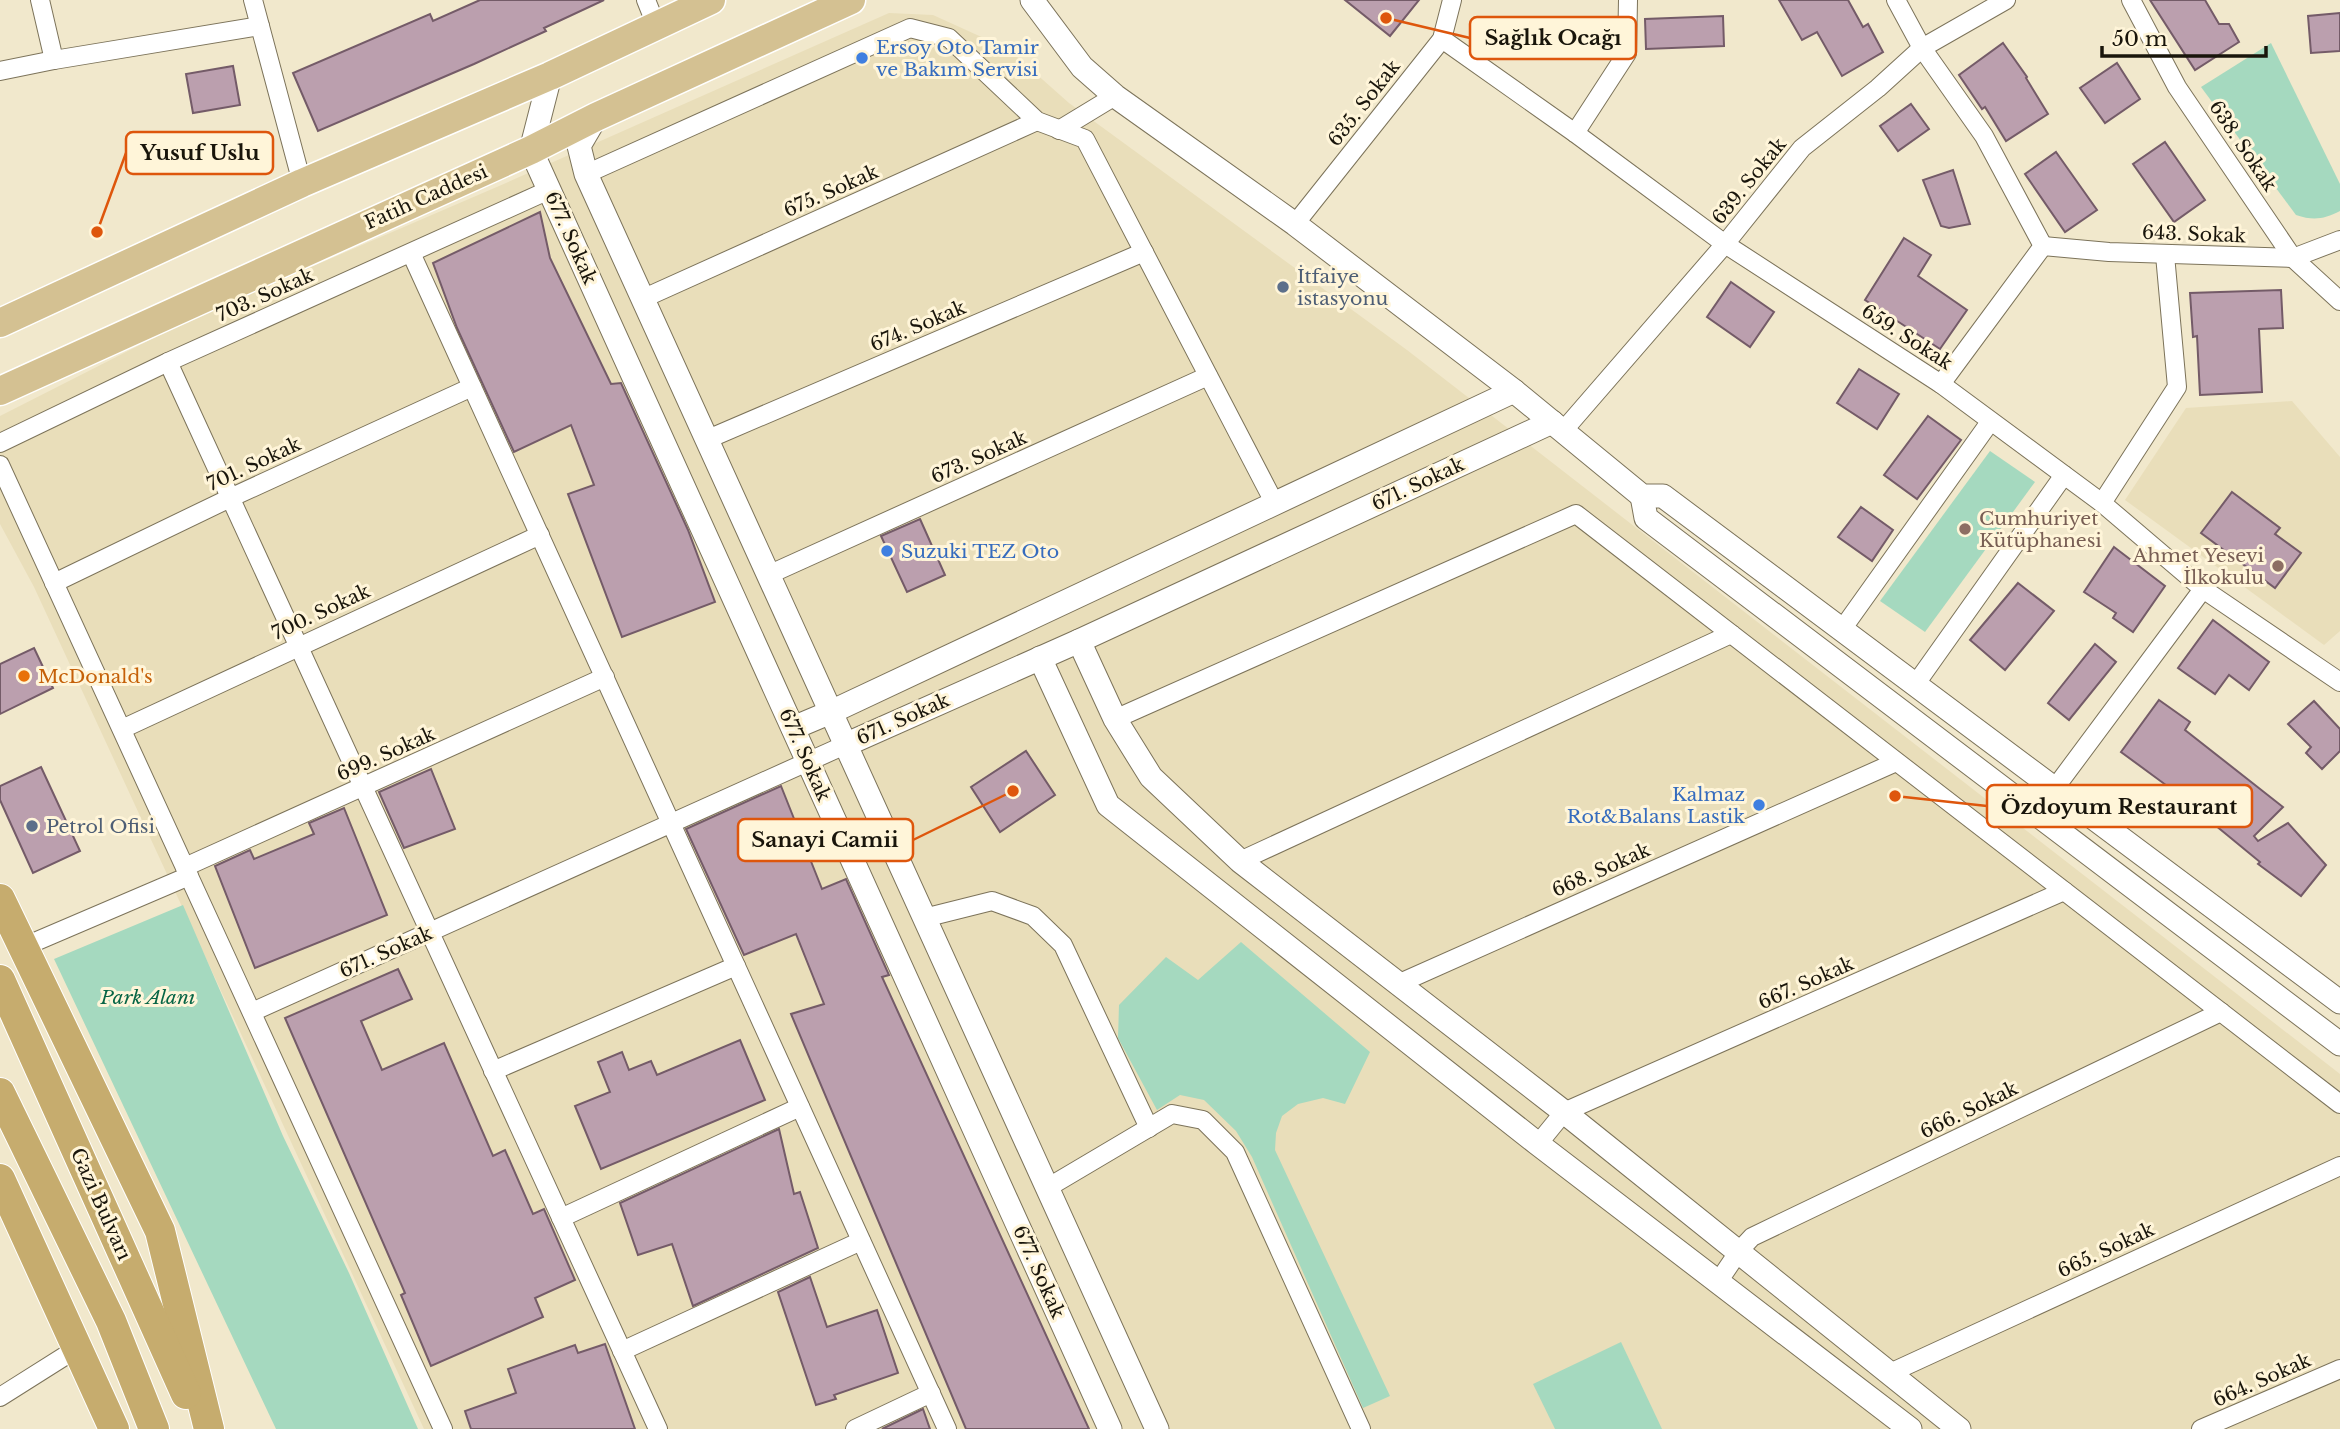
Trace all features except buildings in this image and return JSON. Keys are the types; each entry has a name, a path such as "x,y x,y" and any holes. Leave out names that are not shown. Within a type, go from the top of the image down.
{"highway":[{"path":"0,899 160,1231 209,1429"},
{"name":"Gazi Bulvarı","path":"0,979 202,1429"},
{"name":"Gazi Bulvarı","path":"0,1093 111,1321 154,1429"},
{"path":"0,1179 114,1429"}],"main road":[{"path":"0,323 302,183 550,76 651,13 711,0"},
{"name":"Fatih Caddesi","path":"0,391 851,0"}],"street":[{"path":"40,0 54,60"},
{"path":"253,0 302,183"},
{"path":"1032,0 1082,67 1115,96 1295,224 1514,391 1642,496 1663,496 2340,1002"},
{"name":"635. Sokak","path":"1295,224 1441,39 1452,0"},
{"path":"1575,133 1626,52 1628,0"},
{"path":"1896,0 1922,48 1984,136 2043,246 1941,384"},
{"name":"639. Sokak","path":"1557,427 1725,244 1802,148 1878,88 1922,48 2006,0"},
{"name":"638. Sokak","path":"2131,0 2178,87 2293,258 2340,301"},
{"path":"0,71 260,26"},
{"path":"586,174 910,28 949,38 1037,121 1085,139 1275,504"},
{"name":"659. Sokak","path":"1441,39 1575,133 1725,244 1941,384 2102,503 2203,589 2336,672"},
{"path":"531,149 550,76"},
{"path":"1059,130 1115,96"},
{"name":"677. Sokak","path":"596,117 579,146 586,174 1157,1429"},
{"name":"675. Sokak","path":"642,299 1037,121"},
{"name":"677. Sokak","path":"531,149 1110,1429"},
{"name":"703. Sokak","path":"0,443 168,362 549,190"},
{"name":"643. Sokak","path":"2043,246 2165,255 2293,258 2340,240"},
{"name":"674. Sokak","path":"708,439 1144,252"},
{"path":"411,253 947,1429"},
{"path":"2102,503 2177,387 2165,255"},
{"path":"168,362 658,1429"},
{"name":"673. Sokak","path":"768,575 1208,376"},
{"name":"701. Sokak","path":"54,583 230,498 472,387"},
{"name":"671. Sokak","path":"793,728 1514,391"},
{"path":"1843,628 1990,422"},
{"name":"671. Sokak","path":"252,1012 1557,427"},
{"path":"0,465 443,1429"},
{"path":"1915,685 2064,475"},
{"path":"1642,496 1646,518 2340,1044"},
{"path":"1115,719 1576,514 2340,1104"},
{"name":"700. Sokak","path":"122,729 540,535"},
{"path":"2055,788 2203,589"},
{"path":"1240,861 1731,634"},
{"path":"1079,641 1115,719 1151,777 1240,861 1564,1112 1959,1429"},
{"path":"1040,658 1108,805 1538,1144 1910,1429"},
{"name":"699. Sokak","path":"23,947 605,677"},
{"name":"668. Sokak","path":"1400,983 1896,762"},
{"name":"667. Sokak","path":"1564,1112 2064,891"},
{"path":"924,918 992,901 1033,916 1063,945 1149,1128"},
{"path":"493,1071 736,966"},
{"name":"666. Sokak","path":"1718,1282 1752,1237 2221,1012"},
{"path":"561,1218 800,1107"},
{"path":"1538,1144 1564,1112"},
{"path":"1047,1188 1172,1114 1203,1120 1235,1152 1361,1429"},
{"name":"665. Sokak","path":"1891,1373 2340,1166"},
{"path":"622,1351 861,1241"},
{"path":"0,1397 76,1349"},
{"name":"664. Sokak","path":"2201,1429 2340,1369"},
{"path":"855,1429 930,1393"}],"shaded area":[{"path":"889,13 933,15 1008,49 1069,103 1407,350 2340,1074 2340,1429 424,1429 34,587 0,524 0,416 195,317"},
{"name":"Ahmet Yesevi İlkokulu","path":"2292,401 2340,457 2340,631 2324,645 2125,500 2186,408"}],"green space":[{"path":"2271,43 2340,184 2340,211 2329,216 2308,218 2296,215 2201,87"},
{"path":"1990,451 2035,482 1925,632 1880,601"},
{"name":"Park Alanı","path":"183,905 283,1136 349,1273 418,1429 276,1429 54,959"},
{"path":"1241,942 1370,1052 1345,1104 1323,1098 1298,1104 1282,1116 1276,1133 1275,1150 1390,1396 1363,1408 1252,1157 1236,1131 1204,1100 1180,1095 1157,1110 1118,1038 1119,1005 1166,957 1198,980"},
{"path":"1621,1342 1662,1429 1555,1429 1533,1384"}],"place":[{"name":"Sağlık Ocağı","path":"1386,18"},
{"name":"Ersoy Oto Tamir ve Bakım Servisi","path":"862,58"},
{"name":"Yusuf Uslu","path":"97,232"},
{"name":"İtfaiye istasyonu","path":"1283,287"},
{"name":"Cumhuriyet Kütüphanesi","path":"1965,529"},
{"name":"Suzuki TEZ Oto","path":"887,551"},
{"name":"Ahmet Yesevi İlkokulu","path":"2278,566"},
{"name":"McDonald's","path":"24,676"},
{"name":"Sanayi Camii","path":"1013,791"},
{"name":"Özdoyum Restaurant","path":"1895,796"},
{"name":"Kalmaz Rot&Balans Lastik","path":"1759,805"},
{"name":"Petrol Ofisi","path":"32,826"}]}
